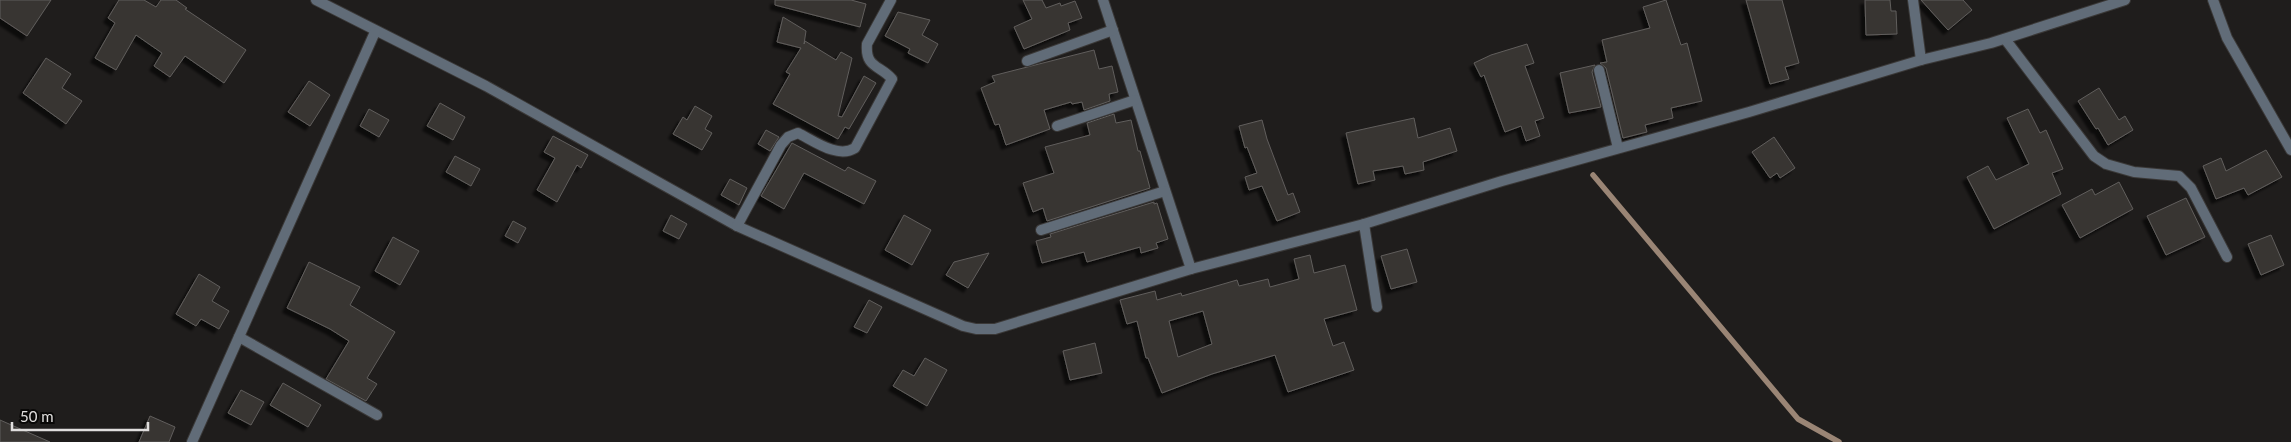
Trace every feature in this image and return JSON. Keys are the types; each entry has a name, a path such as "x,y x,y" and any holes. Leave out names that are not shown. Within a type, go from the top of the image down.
{"street":[{"path":"316,0 375,32 486,86 736,226 963,326 976,329 995,328 1191,269 1364,224 1502,181 1921,60 2005,39 2125,0"},
{"path":"736,226 780,145 792,134 798,133 835,151 845,153 855,148 892,79 875,67 867,57 866,52 867,44 891,0"},
{"path":"1103,0 1191,269"},
{"path":"1913,0 1921,60"},
{"path":"2213,0 2227,38 2291,150"},
{"path":"1028,61 1113,30"},
{"path":"192,442 375,32"},
{"path":"2005,39 2094,156 2106,164 2125,169 2174,175 2184,180 2191,188 2227,257"},
{"path":"1600,70 1618,148"},
{"path":"1057,126 1135,100"},
{"path":"1041,230 1165,190"},
{"path":"1364,224 1377,307"},
{"path":"239,337 377,415"}],"building":[{"path":"0,0 51,0 27,36 0,18"},
{"path":"119,0 144,0 156,7 161,0 176,0 187,8 185,9 246,50 224,83 185,56 170,77 154,66 162,53 136,35 116,70 95,58 115,23 108,18"},
{"path":"775,0 851,0 866,4 860,27 775,5"},
{"path":"1023,0 1042,0 1046,8 1060,3 1061,6 1075,1 1082,18 1068,23 1070,30 1024,49 1014,27 1032,19"},
{"path":"1666,0 1681,45 1687,43 1702,101 1671,108 1673,118 1645,125 1647,132 1623,138 1606,68 1600,63 1607,62 1602,40 1650,28 1643,7"},
{"path":"1746,0 1782,0 1799,63 1785,67 1789,79 1770,84"},
{"path":"1865,0 1890,0 1891,11 1896,11 1897,34 1866,35"},
{"path":"1921,0 1963,0 1972,10 1948,30"},
{"path":"898,12 930,20 922,35 938,44 928,63 908,53 910,49 885,36"},
{"path":"783,17 806,31 804,44 805,41 836,60 841,52 852,58 838,116 842,117 864,76 876,83 849,129 845,127 838,139 773,104 790,74 786,72 801,48 777,42"},
{"path":"1527,44 1534,63 1525,66 1544,118 1535,121 1540,136 1526,141 1521,126 1505,132 1484,75 1481,77 1474,63 1491,55"},
{"path":"1094,50 1099,69 1112,66 1118,92 1109,94 1110,101 1084,110 1082,102 1072,104 1071,102 1044,110 1050,129 1006,145 999,124 995,125 981,88 995,82 992,76"},
{"path":"46,58 71,74 62,88 82,101 66,124 23,93"},
{"path":"1595,65 1592,72 1601,107 1569,113 1560,73"},
{"path":"309,81 330,95 310,126 288,112"},
{"path":"2099,88 2119,120 2125,116 2133,130 2108,145 2078,101"},
{"path":"440,103 465,117 453,140 427,126"},
{"path":"695,106 712,116 705,129 712,133 702,150 673,134 683,117 687,120"},
{"path":"369,109 389,120 379,137 360,126"},
{"path":"2028,109 2040,133 2046,130 2063,169 2052,173 2061,194 1994,229 1967,177 1988,166 1996,180 2029,164 2007,118"},
{"path":"1114,114 1116,123 1131,120 1138,151 1140,151 1150,188 1047,221 1043,208 1033,212 1023,183 1054,173 1045,147 1090,135 1087,123"},
{"path":"1414,118 1418,138 1450,128 1457,151 1423,162 1424,170 1405,174 1403,166 1373,171 1375,180 1358,184 1346,133"},
{"path":"1262,120 1288,195 1293,193 1300,212 1277,221 1262,186 1249,190 1245,177 1257,173 1247,147 1245,148 1239,126"},
{"path":"766,130 779,137 770,151 758,144"},
{"path":"553,136 588,155 581,168 577,165 557,202 537,190 555,158 544,152"},
{"path":"1774,137 1795,168 1780,178 1777,173 1770,178 1752,152"},
{"path":"792,143 845,171 848,167 876,181 864,204 804,173 784,209 761,196"},
{"path":"2266,150 2282,177 2248,195 2244,188 2216,199 2203,166 2221,158 2226,171"},
{"path":"455,156 480,169 471,186 446,172"},
{"path":"730,179 747,188 739,205 721,195"},
{"path":"2119,182 2133,209 2080,238 2062,205 2092,189 2095,195"},
{"path":"2186,198 2205,237 2166,255 2147,216"},
{"path":"1154,202 1154,204 1157,203 1168,239 1156,243 1158,248 1141,253 1140,247 1087,262 1084,252 1042,263 1036,241 1051,237 1050,234"},
{"path":"671,215 687,224 679,239 663,231"},
{"path":"904,215 931,230 912,265 885,250"},
{"path":"513,221 526,228 518,243 505,236"},
{"path":"2271,235 2284,265 2261,275 2248,244"},
{"path":"393,237 419,251 400,285 375,271"},
{"path":"1407,249 1417,282 1391,289 1381,256"},
{"path":"989,253 968,288 946,275 954,262"},
{"path":"1310,255 1314,273 1345,265 1357,310 1324,319 1333,346 1344,342 1354,370 1288,392 1275,355 1212,374 1162,393 1148,358 1146,358 1137,321 1127,324 1120,300 1155,291 1157,300 1181,293 1182,296 1237,280 1239,286 1268,279 1270,287 1299,279 1294,259","holes":["1203,311 1212,344 1178,357 1169,321"]},
{"path":"309,262 360,287 350,305 395,332 367,378 377,384 366,401 326,379 349,341 330,329 287,308"},
{"path":"199,274 220,287 212,301 229,311 219,329 201,319 196,326 176,314"},
{"path":"869,300 882,307 867,333 854,327"},
{"path":"1095,343 1102,373 1070,380 1063,351"},
{"path":"925,358 947,370 927,406 893,386 903,370 914,376"},
{"path":"283,383 321,405 308,427 270,405"},
{"path":"241,390 264,402 251,425 228,413"},
{"path":"150,416 175,427 169,442 139,442"},
{"path":"0,420 50,442 0,442"}],"waterway":[{"path":"1593,175 1798,419 1839,442"}]}
